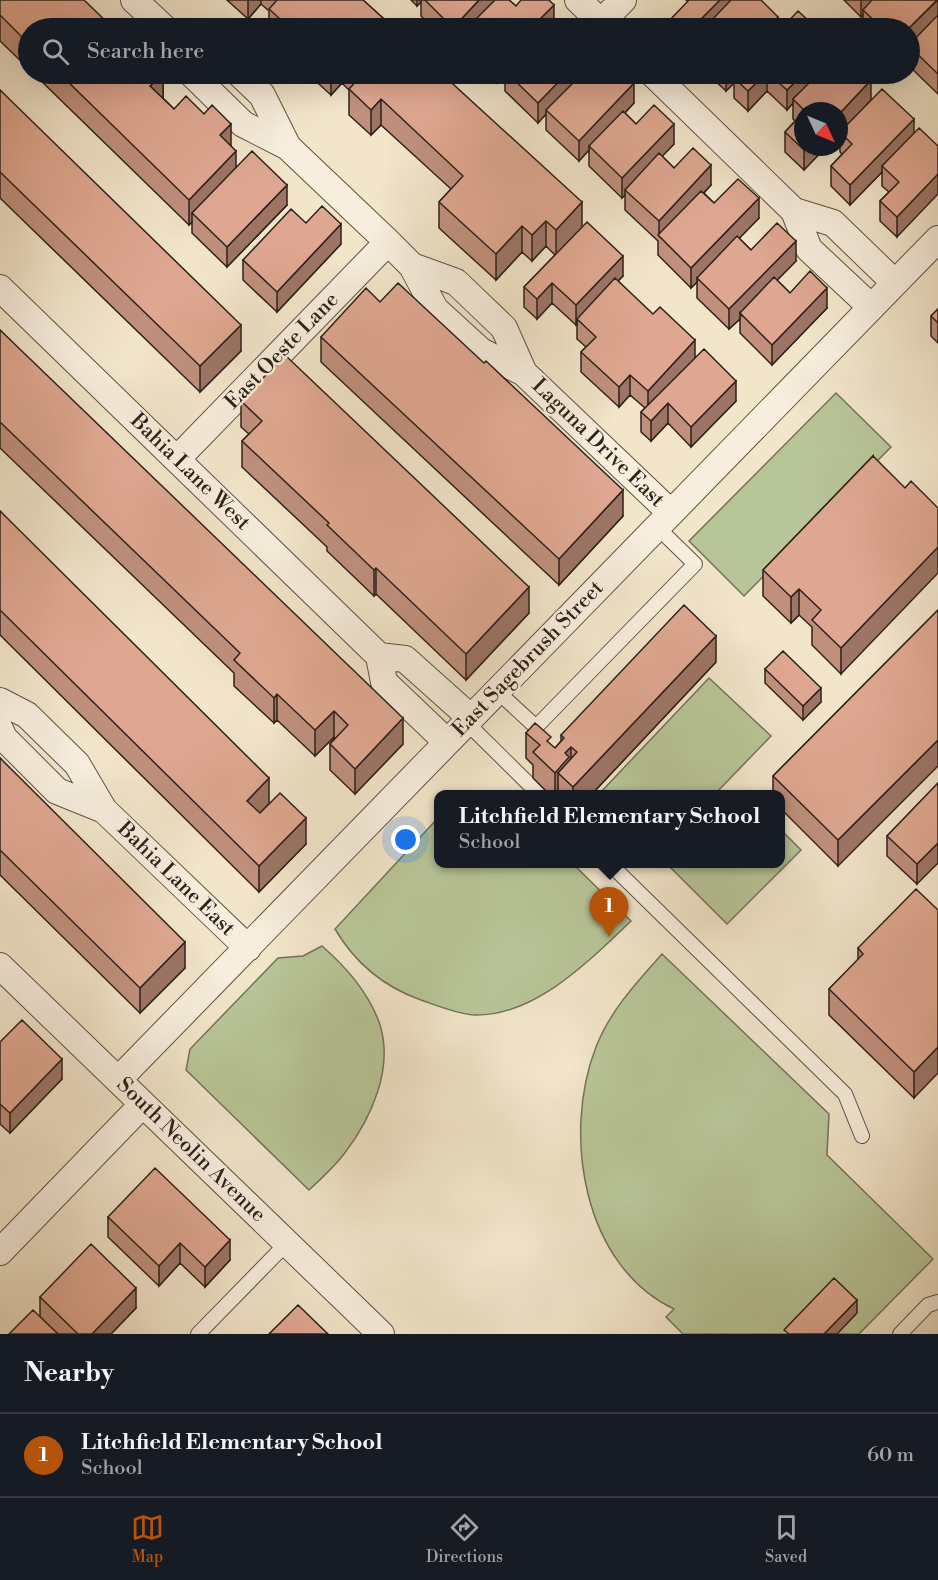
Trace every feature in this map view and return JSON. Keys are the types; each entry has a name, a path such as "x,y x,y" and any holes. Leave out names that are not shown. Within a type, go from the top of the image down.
{"street":[{"path":"134,0 153,18"},
{"path":"578,0 597,18"},
{"path":"609,18 623,0"},
{"name":"Laguna Drive East","path":"202,84 243,124 288,147 412,266 435,309 481,351 524,373 664,520"},
{"name":"Laguna Drive East","path":"250,84 262,95 288,147"},
{"path":"663,84 794,211 809,249 872,307"},
{"path":"794,211 832,224 895,283"},
{"name":"East Sagebrush Street","path":"118,1080 938,239"},
{"name":"East Oeste Lane","path":"177,459 388,242"},
{"name":"Laguna Drive East","path":"412,266 456,282 504,328 524,373"},
{"name":"Bahia Lane West","path":"0,288 379,656"},
{"path":"447,742 384,682 379,656 405,659 469,720"},
{"name":"Bahia Lane East","path":"0,701 27,715 77,764 104,810 248,948"},
{"name":"Bahia Lane East","path":"0,729 4,738 57,791 104,810"},
{"name":"South Neolin Avenue","path":"0,966 381,1334"},
{"path":"0,1251 143,1104"}],"lane":[{"path":"497,691 536,728 694,564 664,520"},
{"path":"469,720 534,790"},
{"path":"613,868 846,1094 861,1136"},
{"path":"198,1334 287,1243"},
{"path":"900,1334 928,1305 938,1302"}],"green space":[{"path":"836,393 891,447 744,596 689,541"},
{"path":"709,678 771,736 719,790 603,790"},
{"path":"434,822 434,868 577,868 631,921 580,968 540,996 497,1013 474,1015 421,1000 383,981 361,963 335,929"},
{"path":"785,834 801,850 785,866"},
{"path":"671,868 783,868 727,924"},
{"path":"322,946 347,971 369,1000 379,1022 384,1057 378,1092 363,1125 340,1159 309,1190 186,1070 190,1049 278,958 303,956"},
{"path":"662,954 829,1114 827,1155 933,1259 859,1334 683,1334 666,1317 674,1309 643,1289 619,1262 600,1230 588,1194 582,1157 581,1119 586,1081 596,1047 616,1009"}],"building":[{"path":"0,0 84,0 103,18 18,18 18,33 0,15"},
{"path":"277,0 363,0 383,18 279,18 269,9"},
{"path":"425,0 479,0 462,18 443,18"},
{"path":"495,0 509,0 516,6 521,0 549,0 554,5 541,18 477,18"},
{"path":"689,0 720,0 702,18 672,18"},
{"path":"731,0 761,0 778,17 777,18 714,18"},
{"path":"872,0 937,0 919,18 871,18 863,10"},
{"path":"798,11 806,18 791,18"},
{"path":"938,15 938,74 920,57 920,34"},
{"path":"70,84 152,84 150,86 174,109 186,96 204,114 212,105 231,124 220,135 236,151 189,200"},
{"path":"354,84 453,84 582,202 556,230 546,221 532,235 522,226 496,254 439,202 463,176 381,99 371,110 349,89"},
{"path":"518,84 556,84 538,103"},
{"path":"572,84 633,84 579,141 546,110"},
{"path":"740,84 755,84 748,91"},
{"path":"780,84 793,84 787,90"},
{"path":"808,84 867,84 848,104 848,102 796,102 793,99"},
{"path":"882,89 914,119 850,185 831,166 841,156 848,156 848,148 852,144 848,140 848,124"},
{"path":"0,90 241,325 200,366 0,172"},
{"path":"654,105 674,124 622,178 589,146 623,111 636,124"},
{"path":"794,122 794,141 785,132"},
{"path":"919,128 938,146 938,174 897,217 880,201 899,182 882,166"},
{"path":"693,148 711,165 659,221 625,190 659,153 674,168"},
{"path":"252,151 287,185 227,247 192,213"},
{"path":"738,179 759,198 691,268 658,235 701,191 714,203"},
{"path":"322,206 341,224 277,292 243,260 291,209 306,223"},
{"path":"587,222 623,256 576,305 552,283 537,299 524,287"},
{"path":"777,223 796,241 729,309 697,278 737,236 751,250"},
{"path":"810,271 827,288 772,345 740,313 774,277 790,293"},
{"path":"615,278 653,314 660,307 695,340 648,391 630,375 619,387 581,352 596,337 577,319"},
{"path":"398,283 484,363 486,361 623,490 559,559 321,337 366,288 380,302"},
{"path":"938,309 938,323 931,316"},
{"path":"0,330 403,718 355,769 330,744 348,725 334,711 315,730 277,694 274,698 234,660 240,653 0,422"},
{"path":"704,349 736,381 691,427 668,403 651,421 641,412"},
{"path":"285,355 529,587 466,654 376,568 374,570 327,525 329,523 242,441 262,421 241,401"},
{"path":"873,456 905,488 911,481 938,508 938,547 841,648 812,620 821,610 799,589 791,597 763,570"},
{"path":"0,511 269,778 247,801 260,813 280,793 306,818 259,866 0,610"},
{"path":"684,605 716,636 573,787 558,773 577,752 571,747 565,753 569,757 555,773 533,752 540,745 526,733 535,723 551,737 547,741 555,748 564,738 561,735"},
{"path":"938,610 938,740 838,840 773,776"},
{"path":"783,651 821,688 803,706 765,669"},
{"path":"0,758 185,942 140,988 0,850"},
{"path":"938,783 938,843 917,864 887,836"},
{"path":"916,889 938,910 938,1047 914,1072 829,989 863,954 858,948"},
{"path":"22,1020 62,1059 10,1113 0,1104 0,1042"},
{"path":"155,1168 230,1240 205,1267 180,1243 159,1266 108,1217"},
{"path":"91,1244 136,1288 92,1334 78,1334 40,1297"},
{"path":"834,1278 857,1300 824,1334 789,1334 784,1330"},
{"path":"298,1305 328,1334 269,1334"},
{"path":"33,1310 58,1334 9,1334"}],"place":[{"name":"Litchfield Elementary School","path":"609,937"}]}
